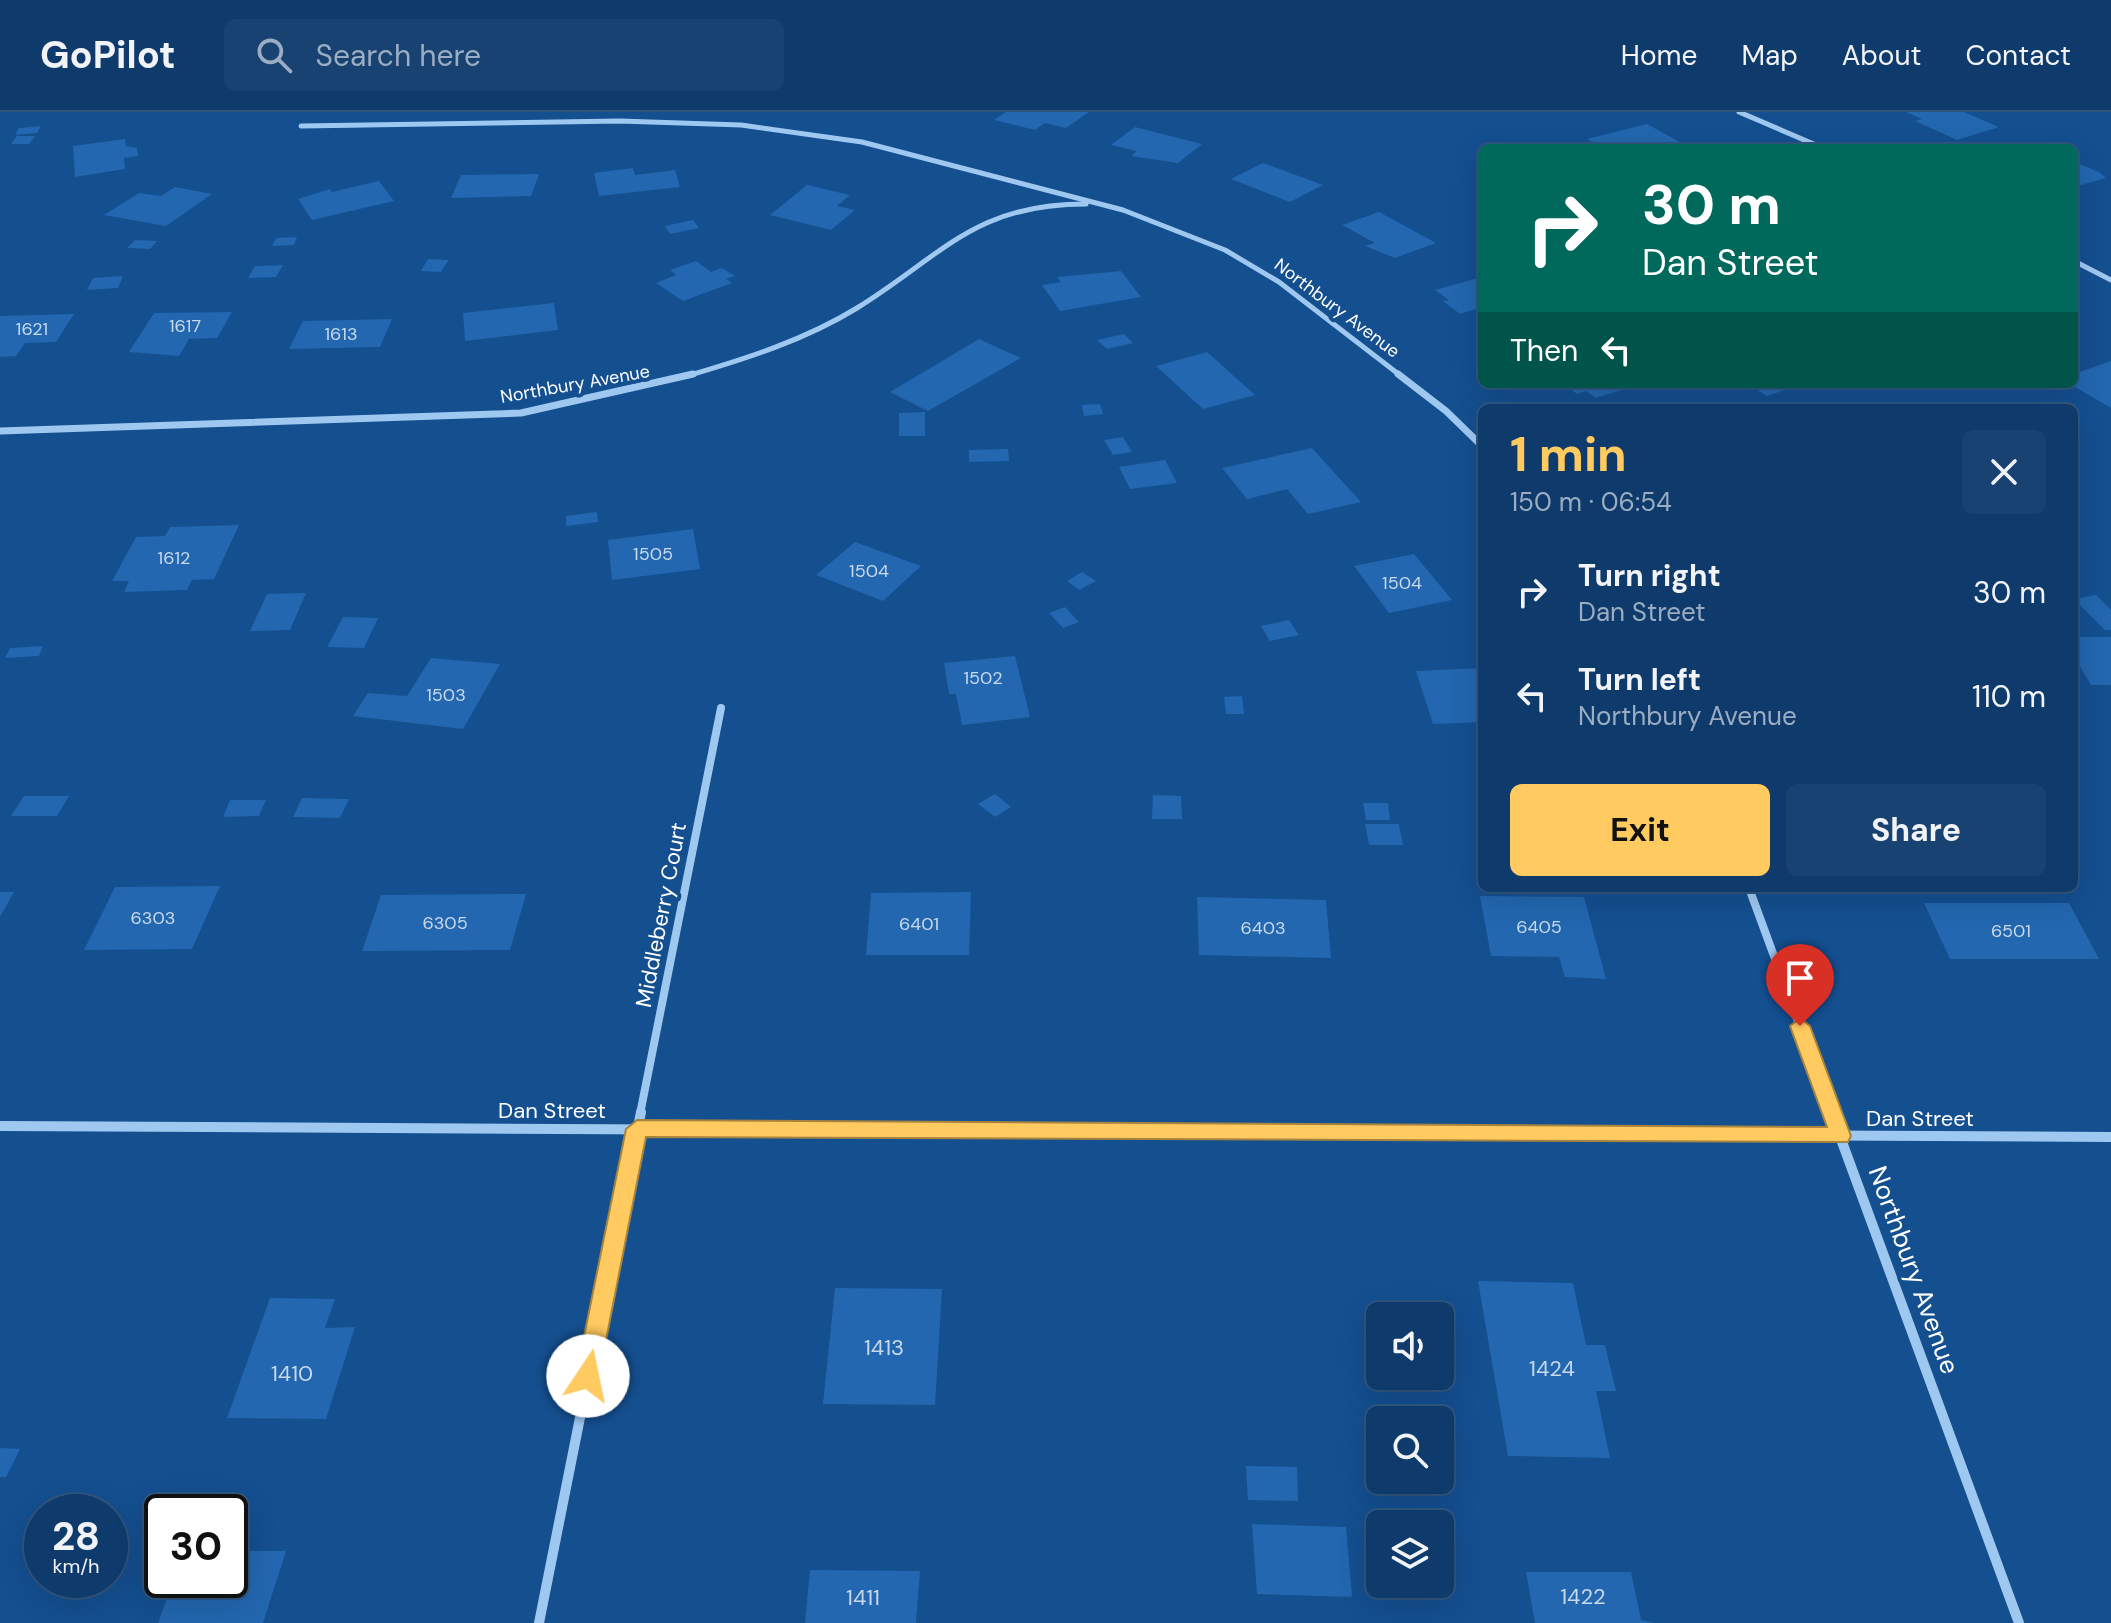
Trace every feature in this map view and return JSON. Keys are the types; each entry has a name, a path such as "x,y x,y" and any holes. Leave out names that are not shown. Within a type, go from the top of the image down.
{"street":[{"path":"1739,112 1814,144"},
{"name":"Northbury Avenue","path":"301,126 620,121 741,125 862,142 1110,207 1171,226 1225,250 1279,282 1446,411 1478,442"},
{"name":"Northbury Avenue","path":"0,431 521,413 598,400 682,379 758,354 826,325 882,294 983,220 1044,205 1110,207"},
{"path":"2078,263 2111,280"},
{"name":"Middleberry Court","path":"539,1623 721,708"},
{"name":"Northbury Avenue","path":"1750,892 2019,1623"},
{"name":"Dan Street","path":"0,1126 2111,1137"}],"building":[{"path":"1006,112 1089,112 1066,128 1045,123 1035,130 994,120"},
{"path":"1906,112 1964,112 1999,127 1957,140 1915,121 1922,119"},
{"path":"1647,124 1680,142 1596,144 1587,139"},
{"path":"41,126 37,133 15,135 19,128"},
{"path":"1135,127 1202,144 1178,163 1131,156 1137,151 1111,145"},
{"path":"17,136 35,136 29,144 11,144"},
{"path":"125,139 126,146 137,148 138,156 124,158 125,169 75,177 73,146"},
{"path":"1263,163 1323,185 1290,202 1231,179"},
{"path":"2078,164 2099,172 2106,178 2078,186"},
{"path":"633,168 635,175 675,170 680,187 599,196 594,173"},
{"path":"539,174 531,196 451,198 461,175"},
{"path":"379,181 394,201 312,220 298,199 330,189 332,192"},
{"path":"807,185 850,195 837,206 855,210 831,230 770,215"},
{"path":"175,187 212,194 166,226 104,215 139,193 161,196"},
{"path":"1379,212 1436,243 1395,258 1365,246 1375,243 1342,225"},
{"path":"693,220 699,228 670,234 665,226"},
{"path":"297,237 294,245 272,246 276,238"},
{"path":"135,240 157,241 150,249 127,248"},
{"path":"428,259 449,260 441,272 421,271"},
{"path":"696,261 711,272 722,268 735,276 726,279 732,283 683,301 656,283 676,275 670,270"},
{"path":"283,265 276,277 248,278 255,266"},
{"path":"1121,271 1141,297 1060,311 1042,285 1061,282 1057,277"},
{"path":"123,276 118,288 87,290 93,278"},
{"path":"1478,278 1478,308 1460,314 1443,301 1449,300 1435,290"},
{"path":"554,303 558,330 465,341 463,313"},
{"path":"232,312 217,338 189,339 179,356 129,352 154,313"},
{"path":"74,314 56,342 25,343 16,356 0,357 0,316"},
{"path":"392,319 380,347 289,349 303,321"},
{"path":"1124,334 1133,343 1107,349 1097,340"},
{"path":"979,339 1021,358 928,411 890,392"},
{"path":"1207,352 1255,395 1203,409 1156,366"},
{"path":"2111,361 2111,408 2077,388 2078,373"},
{"path":"1569,388 1628,388 1596,398 1586,391 1577,394"},
{"path":"1763,388 1788,389 1767,396 1757,390"},
{"path":"1100,404 1103,414 1084,416 1082,405"},
{"path":"925,412 925,436 899,436 899,413"},
{"path":"1123,437 1132,452 1113,455 1104,440"},
{"path":"1312,448 1361,502 1308,514 1287,489 1247,499 1222,468"},
{"path":"1008,449 1009,461 969,462 969,450"},
{"path":"1165,460 1177,483 1130,489 1119,467"},
{"path":"597,512 598,522 566,526 566,516"},
{"path":"239,525 214,579 192,580 187,590 124,592 129,581 112,581 136,537 165,536 170,527"},
{"path":"693,529 700,569 612,580 608,540"},
{"path":"855,542 921,566 883,601 816,575"},
{"path":"1414,554 1452,600 1389,613 1354,566"},
{"path":"1082,572 1096,581 1079,590 1067,581"},
{"path":"306,593 290,630 250,631 267,594"},
{"path":"2096,595 2111,610 2111,630 2105,630 2078,603 2078,598"},
{"path":"1065,607 1079,622 1063,628 1049,613"},
{"path":"343,617 378,618 364,648 327,647"},
{"path":"1289,620 1299,635 1270,641 1261,626"},
{"path":"2078,637 2111,637 2111,685 2091,685 2078,663"},
{"path":"43,646 39,656 5,658 10,648"},
{"path":"1015,656 1030,717 962,725 956,694 949,694 944,663"},
{"path":"431,658 500,664 463,729 353,716 368,693 407,696"},
{"path":"1478,668 1478,722 1433,724 1416,671"},
{"path":"1242,696 1244,714 1226,714 1224,697"},
{"path":"995,794 1011,807 995,817 978,804"},
{"path":"1153,795 1181,796 1182,819 1152,819"},
{"path":"24,796 69,796 57,816 11,816"},
{"path":"302,798 349,799 340,818 293,817"},
{"path":"230,800 266,800 259,816 223,817"},
{"path":"1363,803 1388,803 1390,820 1366,820"},
{"path":"1365,824 1399,824 1403,845 1369,845"},
{"path":"220,886 192,949 84,950 115,887"},
{"path":"0,892 14,892 0,917"},
{"path":"971,892 969,955 866,955 871,893"},
{"path":"526,894 510,950 362,951 381,895"},
{"path":"1480,896 1584,897 1606,979 1565,977 1559,957 1491,956"},
{"path":"1197,897 1326,900 1331,958 1199,955"},
{"path":"1924,903 2069,903 2099,959 1950,959"},
{"path":"1478,1281 1573,1283 1586,1345 1605,1345 1616,1391 1596,1391 1610,1458 1508,1456"},
{"path":"835,1288 942,1289 935,1405 823,1404"},
{"path":"270,1298 335,1299 325,1328 355,1327 326,1419 227,1418"},
{"path":"0,1448 20,1449 6,1477 0,1477"},
{"path":"1246,1466 1297,1467 1298,1501 1248,1500"},
{"path":"1252,1524 1346,1527 1352,1597 1257,1594"},
{"path":"248,1551 286,1551 263,1623 158,1623 167,1598 248,1598"},
{"path":"810,1570 920,1571 916,1623 805,1623"},
{"path":"1526,1572 1631,1572 1641,1620 1655,1623 1535,1623"}],"route":[{"path":"588,1376 637,1129 1841,1136 1800,1026"}]}
